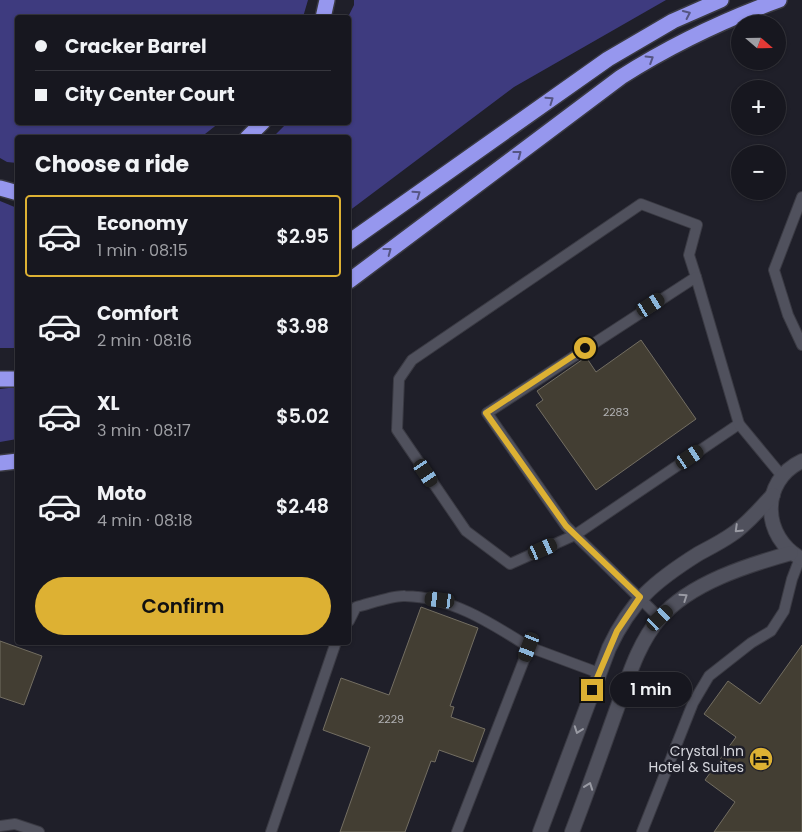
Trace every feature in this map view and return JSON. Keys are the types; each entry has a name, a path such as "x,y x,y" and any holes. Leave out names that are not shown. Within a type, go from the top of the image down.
{"highway":[{"path":"324,15 327,0"},
{"path":"351,241 608,60 673,21 721,0"},
{"path":"351,279 621,78 656,55 736,16 779,0"},
{"path":"250,135 260,125"},
{"path":"0,188 15,192"},
{"path":"0,379 15,379"},
{"path":"0,463 15,461"}],"street":[{"path":"798,557 779,540 772,525 770,508 773,494 782,476 794,465 802,461"},
{"path":"540,832 599,673 617,631 640,597 671,572 733,534 773,494"},
{"path":"572,832 637,656 660,618 677,602 694,591 743,567 798,557"}],"lane":[{"path":"802,197 774,270 788,315 802,345"},
{"path":"739,424 575,535 510,564 466,531 397,430 399,379 412,360 641,204 697,225 689,255 739,424 782,476"},
{"path":"660,618 566,526 486,413 696,277"},
{"path":"642,832 693,703 709,676 751,643 771,631 784,611 798,557"},
{"path":"351,617 356,608 403,595 440,600 485,620 529,647 599,673"},
{"path":"271,832 335,645"},
{"path":"457,832 529,647"},
{"path":"0,826 15,824 39,832"}],"shaded area":[{"path":"0,0 308,0 304,15 15,15 15,125 216,125 203,135 15,135 15,163 7,162 0,158"},
{"path":"354,0 666,0 514,87 351,209 351,135 275,135 285,125 351,125 351,15 349,15 354,5"},
{"path":"0,201 15,207 15,348 0,348"},
{"path":"15,387 15,439 0,442 0,389"}],"building":[{"path":"641,340 696,419 596,490 536,405 543,400 537,391 586,357 596,372"},
{"path":"421,607 478,628 450,706 454,707 451,717 485,729 473,762 439,750 435,762 431,761 405,832 340,832 370,747 323,730 341,678 389,695"},
{"path":"0,641 42,656 24,705 0,697"},
{"name":"Crystal Inn Hotel & Suites","path":"802,645 802,832 714,832 735,802 705,780 736,737 704,714 728,681 760,704"}],"place":[{"name":"Crystal Inn Hotel & Suites","path":"761,759"}],"route":[{"path":"585,348 486,413 566,526 640,597 617,631 592,690"}]}
